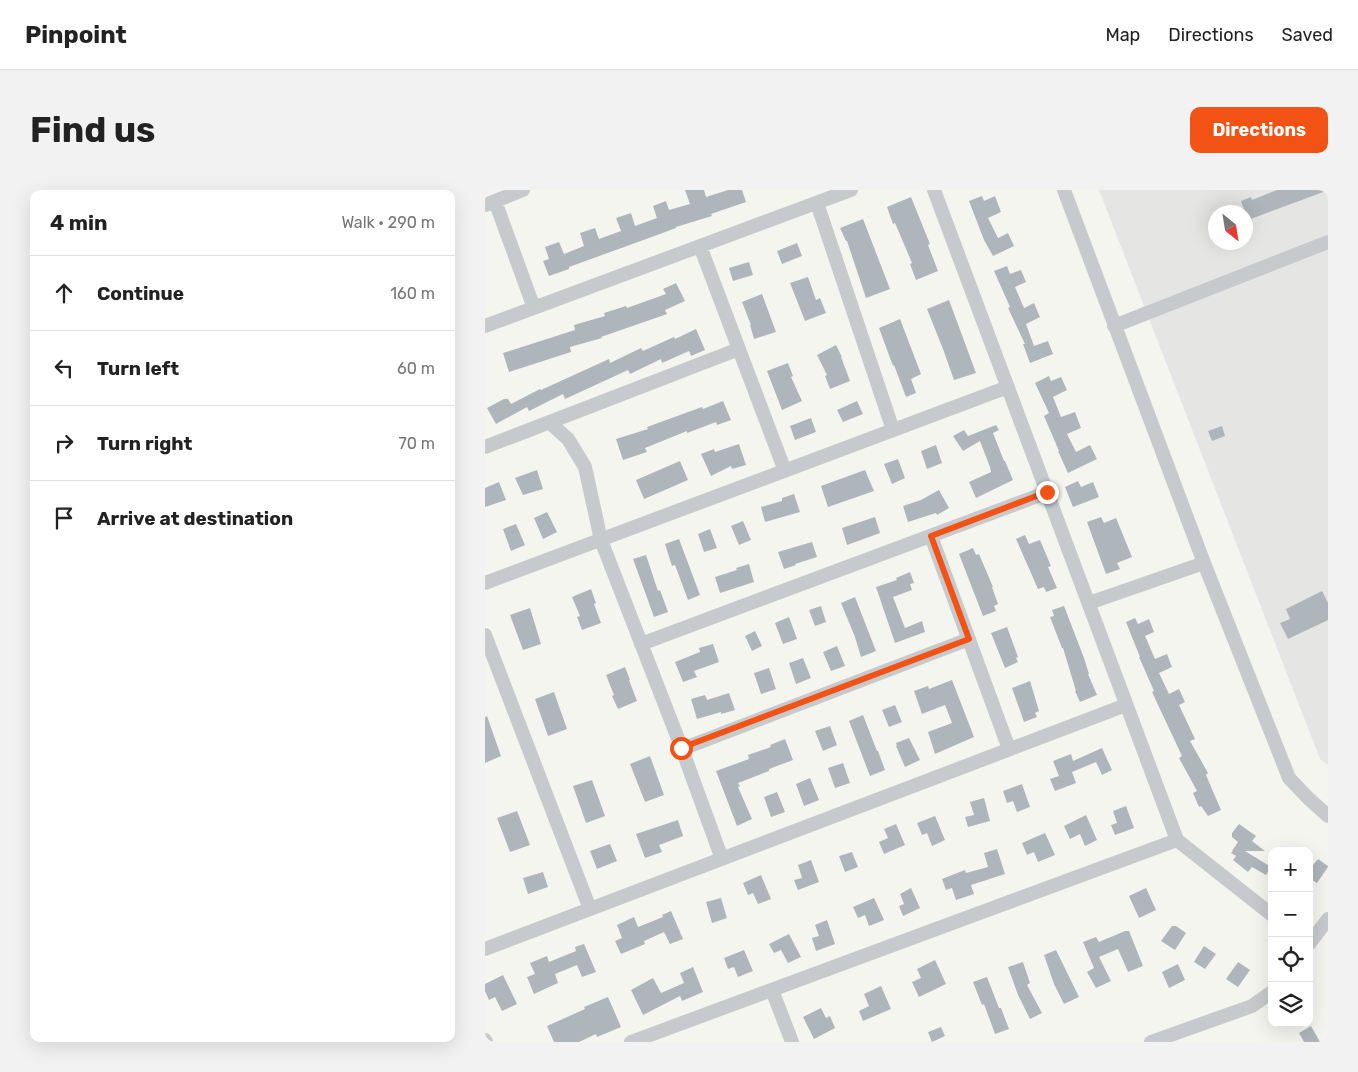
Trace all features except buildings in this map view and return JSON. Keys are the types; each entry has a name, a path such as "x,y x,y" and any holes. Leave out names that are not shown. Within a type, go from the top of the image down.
{"street":[{"path":"523,190 490,203 534,308"},
{"path":"485,326 851,190"},
{"path":"934,190 1177,840 1268,911"},
{"path":"1064,190 1204,563 1289,778 1328,816"},
{"path":"817,203 893,430"},
{"path":"1114,326 1328,242"},
{"path":"700,246 785,470"},
{"path":"485,447 739,349"},
{"path":"485,583 1008,386"},
{"path":"549,422 567,439 585,467 601,540 722,859"},
{"path":"641,644 1047,492"},
{"path":"931,536 1009,750"},
{"path":"1089,603 1204,563"},
{"path":"485,635 590,909"},
{"path":"681,748 969,639"},
{"path":"485,949 1126,705"},
{"path":"631,1042 1177,840"},
{"path":"1313,939 1328,919"},
{"path":"772,990 792,1042"},
{"path":"1151,1042 1252,1006 1268,995"}],"shaded area":[{"path":"1099,190 1328,190 1328,765 1320,759"}],"route":[{"path":"681,748 969,639 931,536 1047,492"}]}
